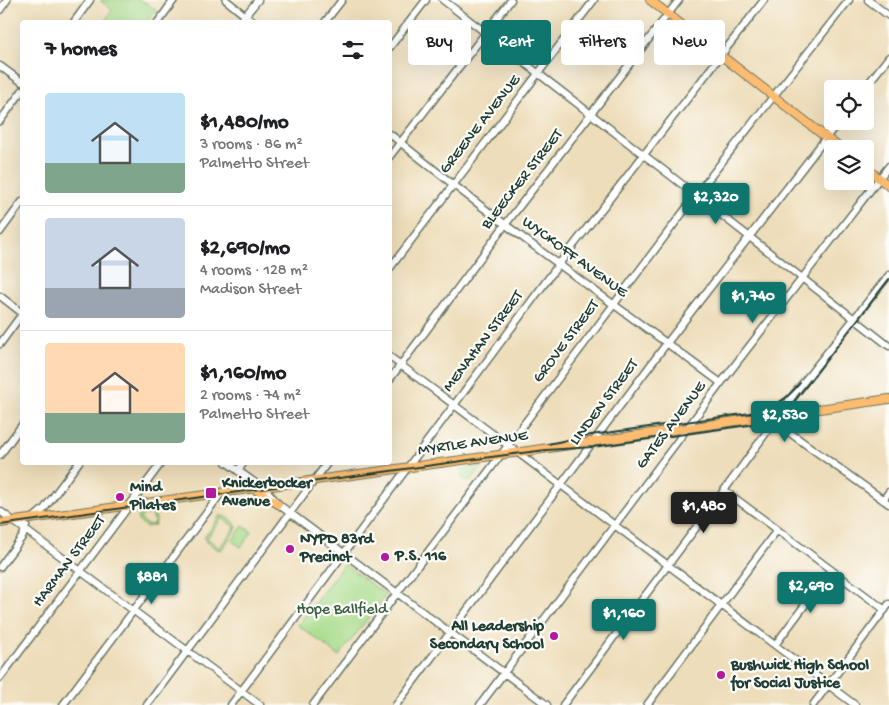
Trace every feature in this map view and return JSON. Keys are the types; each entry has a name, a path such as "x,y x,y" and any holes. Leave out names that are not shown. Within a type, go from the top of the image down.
{"main road":[{"path":"650,0 676,20"},
{"path":"725,58 830,140"},
{"path":"874,174 889,186"},
{"name":"MYRTLE AVENUE","path":"0,523 889,399"},
{"path":"257,487 270,500 278,504"}],"street":[{"path":"0,10 7,0"},
{"path":"75,20 90,0"},
{"path":"159,20 174,0"},
{"path":"226,0 251,20"},
{"path":"242,20 258,0"},
{"path":"327,20 342,0"},
{"path":"392,44 426,0"},
{"path":"443,0 481,29"},
{"path":"496,20 511,0"},
{"name":"GREENE AVENUE","path":"392,265 594,0"},
{"name":"BLEECKER STREET","path":"392,376 505,225 679,0"},
{"name":"MENAHAN STREET","path":"725,50 764,0"},
{"name":"GROVE STREET","path":"313,705 613,304 849,0"},
{"path":"868,0 889,16"},
{"path":"392,153 481,39"},
{"path":"871,80 889,57"},
{"path":"527,65 889,346"},
{"name":"MENAHAN STREET","path":"231,705 559,264 713,65"},
{"path":"0,66 20,81"},
{"path":"0,121 20,94"},
{"name":"LINDEN STREET","path":"396,705 667,343 832,130"},
{"name":"WYCKOFF AVENUE","path":"392,136 505,225 721,383"},
{"name":"GATES AVENUE","path":"480,705 721,383 889,166"},
{"path":"0,232 20,205"},
{"path":"563,705 774,422 889,275"},
{"path":"0,296 20,311"},
{"path":"0,344 20,316"},
{"path":"392,358 855,705"},
{"path":"767,417 886,502 889,492"},
{"path":"0,455 20,428"},
{"path":"0,567 23,536 28,522 44,509 77,465"},
{"name":"HARMAN STREET","path":"0,678 160,465"},
{"path":"230,465 257,487"},
{"path":"238,471 242,465"},
{"path":"147,705 326,465"},
{"path":"724,490 885,610"},
{"path":"63,705 222,492"},
{"path":"278,504 547,705"},
{"path":"0,511 260,705"},
{"path":"647,705 777,530"},
{"path":"775,645 831,570"},
{"path":"813,705 889,604"}],"green space":[{"path":"100,0 142,0 156,10 148,20 106,20 112,10"},
{"path":"484,465 469,482 462,478 461,469"},
{"path":"152,512 156,518 155,525 146,527 138,521 138,517 141,514","holes":["152,514 154,522 147,525 140,519 143,515"]},
{"path":"220,516 233,521 237,528 222,549 219,550 206,542 204,538","holes":["222,518 235,528 219,548 207,538"]},
{"path":"243,526 252,532 241,547 232,541"},
{"name":"Hope Ballfield","path":"344,564 386,595 339,656 298,625"}],"railway":[{"path":"0,525 491,457 546,450 593,447 763,423 776,417 794,402 889,279"},
{"path":"548,444 591,435 758,412 781,401 800,383"}],"place":[{"name":"Knickerbocker Avenue","path":"211,493"},
{"name":"Mind Pilates","path":"120,497"},
{"name":"NYPD 83rd Precinct","path":"290,549"},
{"name":"P.S. 116","path":"385,557"},
{"name":"All Leadership Secondary School","path":"554,636"},
{"name":"Bushwick High School for Social Justice","path":"721,675"}]}
